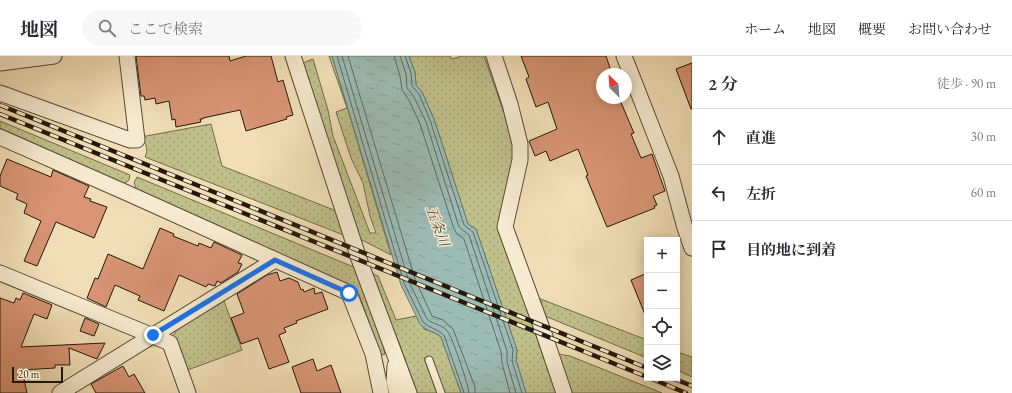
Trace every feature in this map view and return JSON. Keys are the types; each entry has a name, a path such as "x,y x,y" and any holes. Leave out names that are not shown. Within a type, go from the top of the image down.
{"street":[{"path":"0,63 54,56"},
{"path":"0,93 130,140 137,140 127,56"},
{"path":"293,56 359,259 409,393"},
{"path":"494,56 510,104 520,144 520,160 505,227 564,393"},
{"path":"624,56 672,176 685,228 692,248"},
{"path":"0,138 127,193 349,293 373,354 381,393"},
{"path":"60,393 275,260"},
{"path":"0,273 170,343 188,393"},
{"path":"396,357 394,381 397,393"}],"lane":[{"path":"429,360 441,393"}],"green space":[{"path":"329,56 332,56 391,255 358,238 300,64 313,59 328,110 333,136 370,233 376,233 370,216 363,183 351,158 336,112 347,108"},
{"path":"409,56 450,56 452,59 462,56 484,56 516,151 498,226 556,393 526,393 516,360 517,350 476,229 468,224 434,119 422,92 416,85 415,72"},
{"path":"0,121 130,175 129,180 124,184 0,128"},
{"path":"211,124 222,166 339,212 346,236 145,157 147,151 141,137"},
{"path":"137,177 356,268 377,323 385,354 381,355 357,289 137,190 134,183"},
{"path":"368,272 378,276 396,320 416,316 424,329 441,337 461,393 444,393 430,357 424,358 437,393 417,393 399,343"},
{"path":"538,298 644,339 644,357 545,316"},
{"path":"224,301 242,350 185,371 173,336 178,328"},
{"path":"680,353 692,357 692,377 680,371"},
{"path":"558,354 570,356 662,393 572,393"}],"water":[{"name":"五条川","path":"332,56 409,56 415,72 416,85 422,92 434,119 468,224 476,229 517,350 516,360 526,393 461,393 441,337 420,324 401,285"}],"building":[{"path":"136,56 229,56 230,61 246,56 271,56 278,82 283,80 293,115 286,117 287,119 246,131 240,110 203,118 200,119 201,122 176,127 175,119 172,120 169,101 156,104 155,98 145,100 144,96 141,96"},
{"path":"521,56 606,56 610,68 596,68 596,104 622,104 634,133 631,134 641,158 652,154 665,191 653,196 657,205 654,206 655,208 607,227 586,176 588,175 578,149 550,161 546,151 535,156 529,141 557,129 548,102 536,107 526,79 529,77"},
{"path":"692,63 692,109 691,109 676,69"},
{"path":"7,159 51,177 53,170 89,186 84,197 91,199 90,201 107,207 94,238 56,222 37,266 24,261 41,221 24,213 27,204 16,199 18,194 0,186 0,176"},
{"path":"160,228 174,234 173,236 198,246 199,243 211,248 214,242 242,255 238,263 242,264 238,272 221,283 217,281 215,286 208,284 206,287 179,275 164,311 138,300 140,296 115,285 106,307 87,298 95,278 98,279 108,254 143,269"},
{"path":"277,272 280,281 289,278 298,282 301,290 303,289 304,292 314,288 315,294 322,292 328,309 296,321 297,323 284,328 286,332 279,335 289,362 269,369 258,338 241,344 231,318 244,313 237,294 267,275"},
{"path":"644,274 644,312 631,280"},
{"path":"23,293 52,305 47,319 34,314 21,347 105,343 97,359 69,348 70,365 55,365 55,368 22,370 27,393 0,393 0,298 14,303 16,298 20,300"},
{"path":"85,318 99,324 94,336 80,331"},
{"path":"313,359 317,371 331,365 341,393 301,393 292,367"},
{"path":"123,366 129,377 134,374 145,393 96,393 91,384"}],"railway":[{"path":"0,105 644,367"},
{"path":"0,114 644,376"},
{"path":"657,381 686,393"},
{"path":"680,381 692,386"}],"route":[{"path":"153,335 275,260 305,272 349,293"}]}
